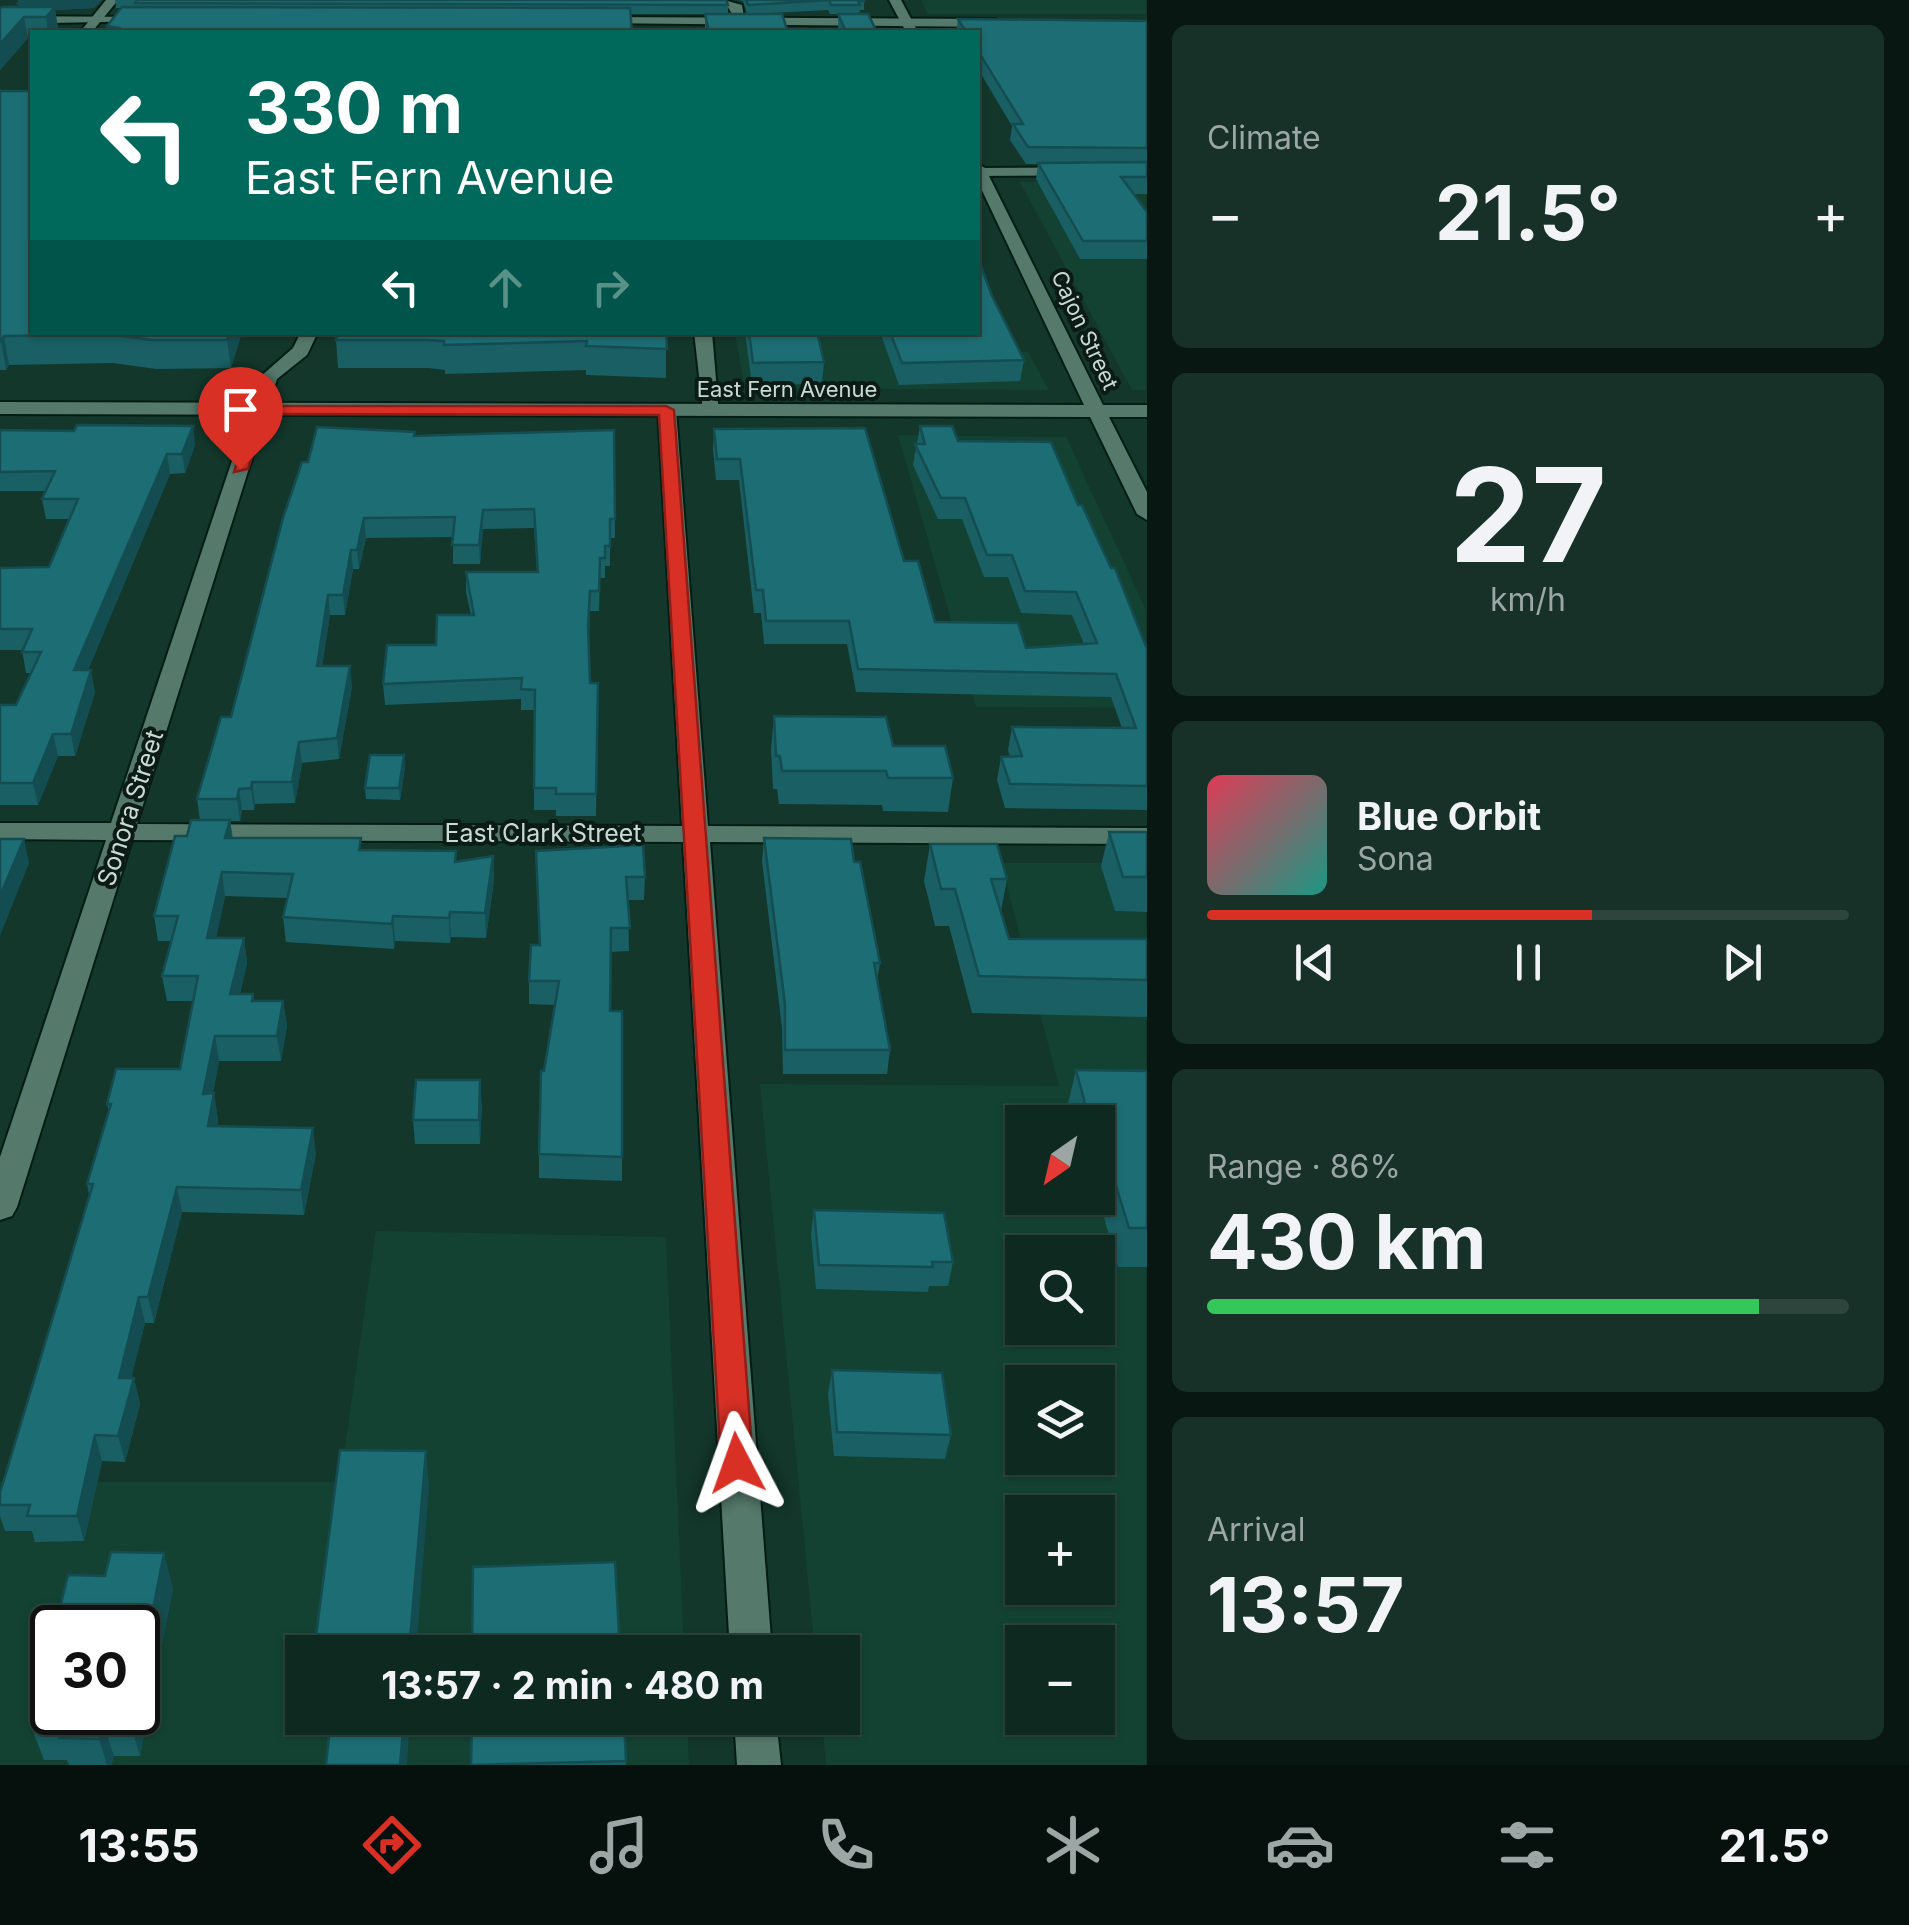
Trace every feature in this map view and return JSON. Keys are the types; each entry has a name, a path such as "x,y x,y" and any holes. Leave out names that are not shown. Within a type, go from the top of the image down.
{"street":[{"path":"88,30 112,0"},
{"path":"730,0 738,8 741,22"},
{"path":"748,0 757,12 758,22"},
{"path":"895,0 910,28"},
{"path":"0,20 154,21"},
{"path":"570,21 669,27 741,22 910,28 1014,23"},
{"path":"980,170 1146,170"},
{"name":"Cajon Street","path":"980,174 1146,514"},
{"name":"Sonora Street","path":"0,1206 270,376 301,351 309,335"},
{"path":"703,335 712,410"},
{"name":"East Fern Avenue","path":"0,408 1146,411"},
{"path":"666,410 750,1635"},
{"name":"East Clark Street","path":"0,832 1146,836"},
{"path":"757,1735 759,1765"}],"shaded area":[{"path":"921,0 1146,0 1146,14 928,14"},
{"path":"1020,182 1146,182 1146,390 1132,390"},
{"path":"735,335 921,335 927,350 1028,352 1049,390 749,388 744,385"},
{"path":"898,435 1066,437 1146,610 1146,708 976,707"},
{"path":"1001,863 1146,863 1146,1765 826,1765 823,1735 860,1735 860,1635 813,1635 760,1084 1059,1086"},
{"path":"376,1231 666,1237 683,1635 285,1635 285,1735 688,1735 689,1765 0,1765 0,1482 340,1482"}],"building":[{"path":"20,0 71,0 18,3"},
{"path":"726,0 728,5 135,3"},
{"path":"746,0 829,0 748,5"},
{"path":"829,0 864,1 858,1 860,5 831,5"},
{"path":"3,7 55,7 46,17 24,17 0,44"},
{"path":"122,7 630,8 632,30 117,30 107,26"},
{"path":"705,14 782,14 787,30 709,30"},
{"path":"838,14 868,14 876,30 845,30"},
{"path":"958,19 1147,21 1147,148 1028,147 1013,124 1023,124 980,54 980,30 965,30"},
{"path":"0,91 30,91 30,335 56,335 4,336 0,341"},
{"path":"1147,162 1147,177 1121,177 1147,212 1147,241 1083,241 1038,163"},
{"path":"980,263 1024,360 902,363 891,335 980,335"},
{"path":"115,335 228,335 227,340 152,340"},
{"path":"337,335 666,335 667,349 586,346 587,341 444,345 444,341 426,340 336,340"},
{"path":"749,335 818,335 824,362 753,363"},
{"path":"77,425 193,426 182,454 167,454 74,670 91,670 71,734 53,734 33,783 0,783 0,705 16,705 41,652 22,652 32,629 0,629 0,568 49,567 78,499 42,499 55,471 0,472 0,430 74,431"},
{"path":"920,426 952,426 958,441 1051,442 1078,505 1082,505 1111,568 1115,568 1147,649 1147,786 1010,784 1001,757 1022,756 1012,727 1136,728 1116,674 858,669 849,621 766,621 763,590 756,590 740,459 717,459 714,429 865,428 904,561 918,561 935,622 1018,623 1026,648 1097,643 1076,592 1025,591 1012,555 987,555 965,498 941,498 915,444 925,444"},
{"path":"317,427 415,432 414,436 614,430 615,519 610,519 610,546 605,546 605,558 600,558 599,591 590,591 588,625 590,683 598,683 596,794 556,794 556,788 534,788 535,690 521,689 522,678 383,684 387,645 436,645 437,615 474,615 466,572 538,572 534,509 483,510 479,545 452,545 455,517 364,518 357,550 351,550 343,595 328,595 317,666 350,666 337,738 299,742 292,782 252,782 251,788 239,789 237,799 197,799 221,717 231,717 283,518 302,462 308,462"},
{"path":"774,716 886,717 893,746 945,746 953,778 888,778 886,771 782,771 780,756 776,756"},
{"path":"370,755 404,755 399,788 365,788"},
{"path":"191,820 230,820 225,838 361,838 359,850 456,851 455,862 493,856 485,913 450,912 449,918 393,916 392,924 283,917 293,874 222,872 207,938 244,938 230,994 253,994 252,1001 283,1001 277,1036 215,1036 203,1094 214,1093 208,1126 313,1128 301,1190 177,1187 148,1297 139,1297 119,1378 134,1378 118,1436 95,1435 77,1516 27,1516 30,1505 0,1505 0,1493 93,1184 87,1184 111,1104 107,1104 116,1069 180,1069 198,976 162,976 178,916 154,916 175,836 187,836"},
{"path":"1109,832 1147,832 1147,877 1123,877"},
{"path":"764,838 851,839 854,862 860,862 880,963 874,963 890,1050 785,1050 785,1004"},
{"path":"0,839 24,839 0,896"},
{"path":"930,844 997,844 1007,879 991,879 1009,939 1147,939 1147,980 979,976 955,889 941,889"},
{"path":"643,845 645,877 626,877 630,928 611,928 610,1011 622,1011 622,1157 539,1154 541,1071 559,981 529,981 531,945 540,945 536,851"},
{"path":"1076,1070 1147,1071 1147,1228 1129,1228 1115,1182 1115,1105 1085,1105"},
{"path":"416,1080 480,1080 479,1120 413,1120"},
{"path":"814,1210 944,1213 953,1262 932,1262 933,1267 819,1265"},
{"path":"832,1370 942,1373 951,1435 837,1432"},
{"path":"340,1450 426,1451 410,1635 316,1635"},
{"path":"111,1552 164,1553 154,1605 61,1605 68,1575 105,1576"},
{"path":"615,1562 619,1635 472,1635 473,1567"},
{"path":"60,1735 100,1735 99,1739 59,1738"},
{"path":"329,1735 403,1735 400,1765 326,1765"},
{"path":"472,1735 625,1735 626,1761 471,1765"}],"route":[{"path":"240,469 260,409 666,410 737,1463"}]}
